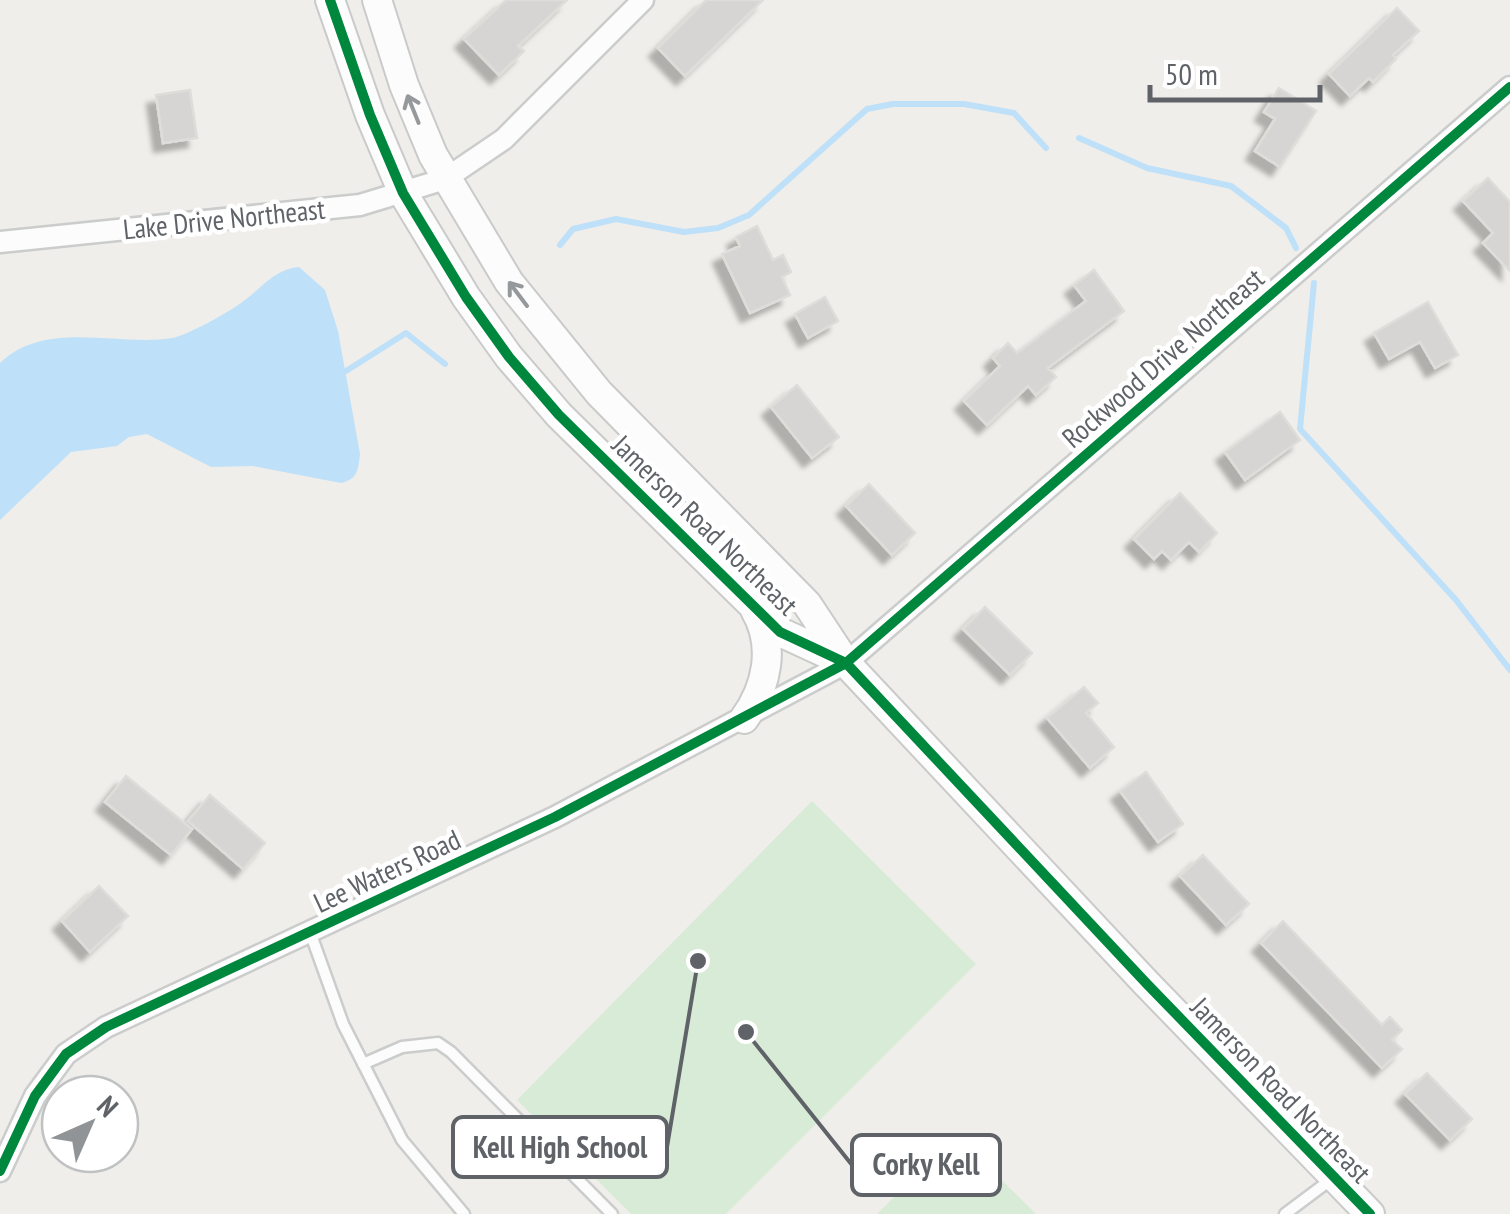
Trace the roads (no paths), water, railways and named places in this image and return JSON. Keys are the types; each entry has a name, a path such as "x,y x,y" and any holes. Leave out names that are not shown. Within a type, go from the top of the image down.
{"street":[{"name":"Jamerson Road Northeast","path":"330,0 370,115 403,193 458,284 510,357 560,415 780,632 846,663"},
{"name":"Jamerson Road Northeast","path":"376,0 404,85 445,179 509,282 545,330 644,440 807,604 846,663 1146,984 1370,1214"},
{"name":"Lake Drive Northeast","path":"0,242 342,207 445,179 504,139 643,0"},
{"name":"Rockwood Drive Northeast","path":"846,663 1509,89"},
{"path":"744,719 763,681 767,651 752,605"},
{"name":"Lee Waters Road","path":"0,1171 35,1096 66,1054 106,1027 555,817 846,663"}],"lane":[{"path":"310,932 343,1024 402,1140 464,1214"},
{"path":"363,1064 402,1047 438,1043 612,1214"},
{"path":"1285,1214 1334,1178"}],"water":[{"path":"299,267 325,290 338,331 360,454 358,469 351,479 341,483 253,466 211,467 147,434 129,437 117,446 71,452 0,520 0,363 18,350 60,338 151,340 179,336 235,307 275,276"}],"waterway":[{"path":"560,245 573,229 616,219 684,232 718,228 749,215 867,109 893,104 964,104 1014,113 1046,148"},
{"path":"1079,138 1147,168 1231,186 1286,228 1296,248"},
{"path":"1314,283 1300,429 1456,600 1510,670"},
{"path":"346,371 406,333 445,364"}],"place":[{"name":"Kell High School","path":"698,961"},
{"name":"Corky Kell","path":"746,1032"}]}
